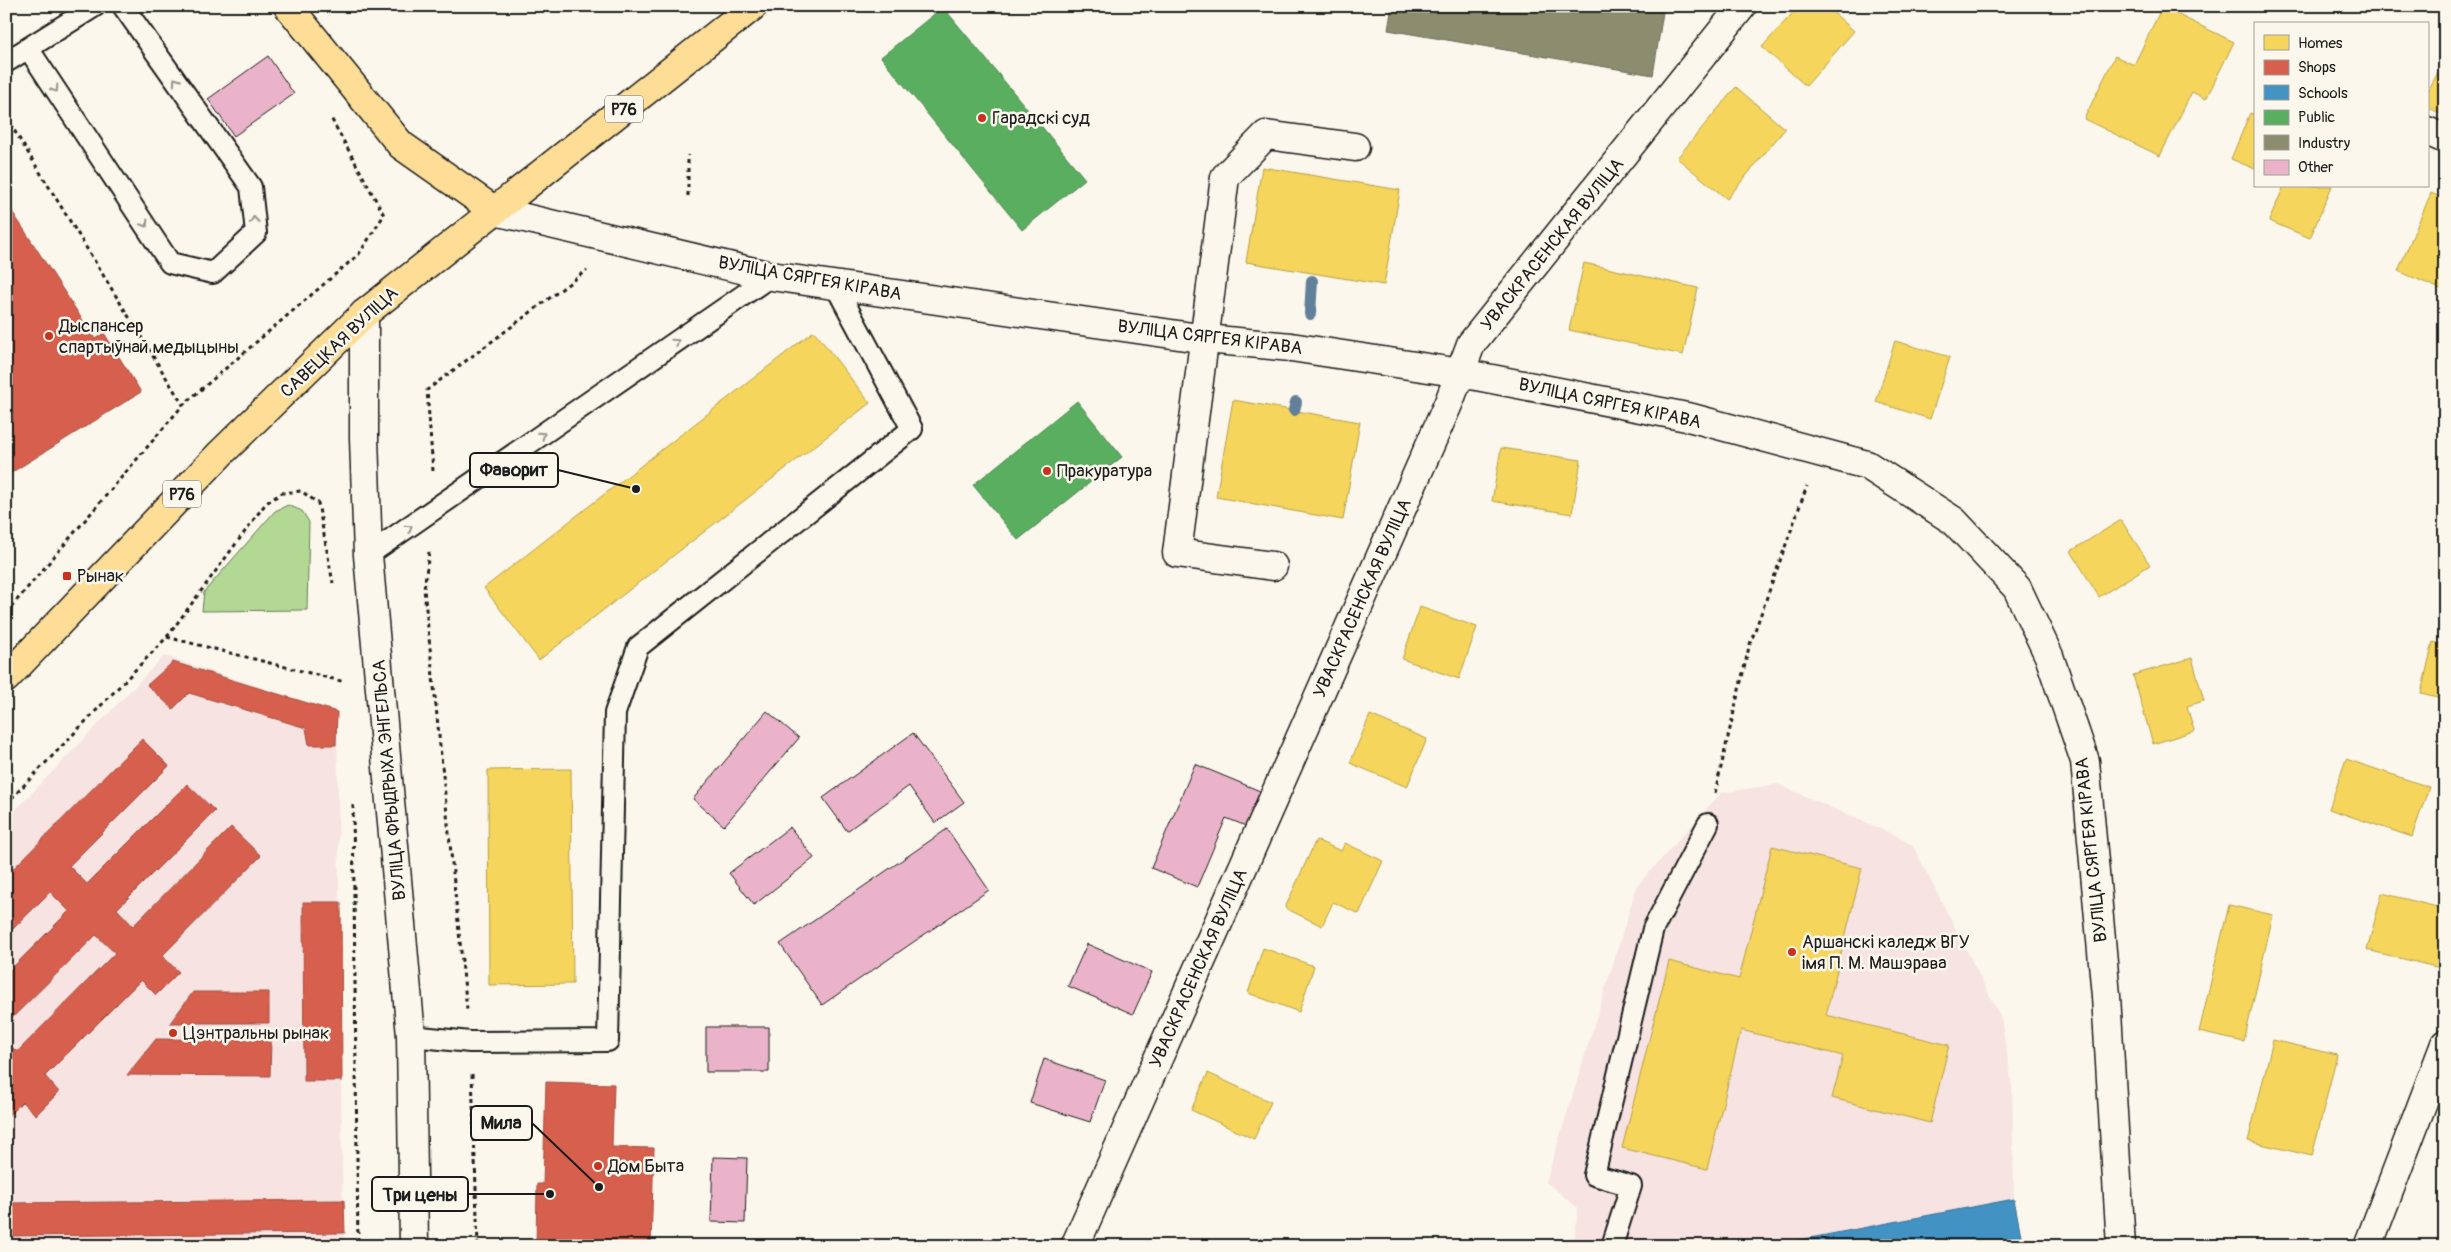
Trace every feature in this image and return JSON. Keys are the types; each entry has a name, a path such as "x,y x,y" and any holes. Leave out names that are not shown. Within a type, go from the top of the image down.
{"main road":[{"path":"288,6 401,145 495,211"},
{"name":"САВЕЦКАЯ ВУЛІЦА","path":"6,678 221,453 364,314 753,6"}],"street":[{"name":"УВАСКРАСЕНСКАЯ ВУЛІЦА","path":"1075,1246 1462,373 1472,344 1742,6"},
{"path":"2428,132 2445,139"},
{"path":"1273,566 1177,553 1206,339 1225,177 1266,135 1354,147"},
{"name":"ВУЛІЦА СЯРГЕЯ КІРАВА","path":"495,211 771,276 1206,339 1291,347 1462,373 1692,418 1867,465 1954,521 2016,588 2049,656 2085,760 2106,996 2121,1246"},
{"name":"ВУЛІЦА ФРЫДРЫХА ЭНГЕЛЬСА","path":"364,314 364,438 368,555 411,1036 414,1246"},
{"path":"2368,1246 2445,1044"}],"lane":[{"path":"6,62 95,6"},
{"path":"28,48 170,263 213,273 256,233 251,187 123,6"},
{"path":"368,555 771,276"},
{"path":"411,1036 470,1042 608,1041 615,714 638,647 912,429 836,285"},
{"path":"1612,1246 1630,1186 1594,1175 1653,929 1708,824"}],"path":[{"path":"6,613 183,405 359,254 384,215 330,116"},
{"path":"6,117 183,405"},
{"path":"688,155 688,196"},
{"path":"478,1246 470,1042 424,589 435,510 427,390 587,270"},
{"path":"1708,824 1749,647 1809,483"},
{"path":"6,804 166,637 266,503 282,493 301,490 318,503 334,588"},
{"path":"166,637 351,683"},
{"path":"353,802 358,1246"}],"shaded area":[{"name":"Цэнтральны рынак","path":"164,656 337,712 343,1246 6,1246 6,820"},
{"name":"Аршанскі каледж ВГУ імя П. М. Машэрава","path":"1777,784 1895,835 1913,846 2001,1018 2012,1086 2014,1199 1768,1246 1574,1246 1578,1208 1546,1182 1637,886 1721,793"}],"green space":[{"path":"288,505 302,511 309,522 307,610 202,611 204,592 275,511"}],"building: Homes":[{"path":"1799,6 1826,6 1854,31 1806,86 1762,47"},
{"path":"2162,7 2234,42 2206,99 2192,92 2160,156 2084,119 2115,56 2134,65"},
{"path":"2445,59 2445,116 2428,108 2428,91"},
{"path":"1736,87 1785,129 1727,199 1677,158"},
{"path":"2250,113 2254,115 2254,169 2231,159"},
{"path":"1262,167 1400,190 1384,285 1246,262"},
{"path":"2283,188 2331,188 2310,238 2269,221"},
{"path":"2431,193 2445,199 2445,291 2398,271"},
{"path":"1584,263 1698,288 1683,355 1569,330"},
{"path":"814,331 870,403 539,660 484,588"},
{"path":"1895,341 1950,357 1930,419 1876,402"},
{"path":"1233,400 1360,422 1343,520 1216,497"},
{"path":"1501,448 1581,460 1572,514 1492,501"},
{"path":"2121,520 2150,565 2099,597 2071,551"},
{"path":"1420,607 1477,627 1459,679 1402,659"},
{"path":"2433,642 2445,645 2445,699 2421,693"},
{"path":"2192,658 2204,701 2187,706 2194,731 2153,744 2133,675"},
{"path":"1370,715 1427,739 1407,787 1350,763"},
{"path":"2346,759 2429,787 2412,837 2329,809"},
{"path":"571,769 573,984 489,985 488,770"},
{"path":"1316,840 1341,851 1345,843 1383,861 1359,914 1333,902 1322,926 1285,908"},
{"path":"1772,846 1862,868 1826,1015 1949,1045 1930,1123 1832,1098 1843,1056 1741,1030 1707,1169 1622,1148 1669,961 1739,979"},
{"path":"2382,893 2445,909 2445,951 2440,968 2367,950"},
{"path":"2229,905 2273,915 2244,1042 2199,1032"},
{"path":"1263,948 1314,966 1299,1012 1248,993"},
{"path":"2273,1040 2337,1055 2312,1156 2248,1141"},
{"path":"1208,1073 1271,1102 1254,1139 1191,1110"}],"building: Shops":[{"name":"Дыспансер спартыўнай медыцыны","path":"6,202 95,339 104,333 141,392 6,476"},
{"path":"173,662 337,712 336,745 309,745 306,728 189,693 173,709 147,685"},
{"path":"142,739 169,766 69,866 87,884 187,784 215,811 117,909 133,926 231,827 261,856 162,956 179,972 156,995 141,980 45,1076 59,1092 36,1115 22,1102 6,1118 6,1041 17,1052 115,953 96,935 6,1024 6,974 69,911 50,892 6,936 6,876"},
{"path":"303,902 341,902 342,1081 304,1081"},
{"path":"193,992 269,992 269,1023 170,1023"},
{"path":"156,1039 271,1040 270,1076 127,1075"},
{"name":"Дом Быта","path":"546,1082 614,1084 612,1147 654,1148 651,1246 536,1246 537,1184 543,1184"},
{"path":"344,1200 345,1233 6,1236 6,1203"}],"building: Schools":[{"path":"2014,1199 2023,1246 1768,1246"}],"building: Public":[{"name":"Гарадскі суд","path":"943,7 1085,179 1022,230 881,57"},
{"name":"Пракуратура","path":"1077,401 1122,457 1018,540 973,485"}],"building: Industry":[{"path":"1392,6 1664,6 1653,75 1388,30"}],"building: Other":[{"path":"268,56 294,94 234,136 208,99"},
{"path":"767,711 799,738 724,826 693,799"},
{"path":"913,733 964,802 935,823 909,786 847,831 823,798"},
{"path":"1195,764 1260,791 1246,826 1226,818 1197,887 1151,868"},
{"path":"790,827 814,858 754,905 729,873"},
{"path":"947,829 989,890 822,1005 780,944"},
{"path":"1087,944 1152,972 1133,1014 1068,986"},
{"path":"706,1027 769,1027 769,1072 706,1072"},
{"path":"1044,1059 1105,1080 1090,1122 1030,1103"},
{"path":"713,1157 747,1158 745,1223 711,1222"}],"waterway":[{"path":"1310,314 1312,281"},
{"path":"1294,410 1296,402"}],"place":[{"name":"Гарадскі суд","path":"982,118"},
{"name":"Дыспансер спартыўнай медыцыны","path":"49,336"},
{"name":"Пракуратура","path":"1047,471"},
{"name":"Фаворит","path":"636,489"},
{"name":"Рынак","path":"67,576"},
{"name":"Аршанскі каледж ВГУ імя П. М. Машэрава","path":"1792,952"},
{"name":"Цэнтральны рынак","path":"173,1033"},
{"name":"Дом Быта","path":"598,1166"},
{"name":"Мила","path":"599,1187"},
{"name":"Три цены","path":"550,1194"}]}
